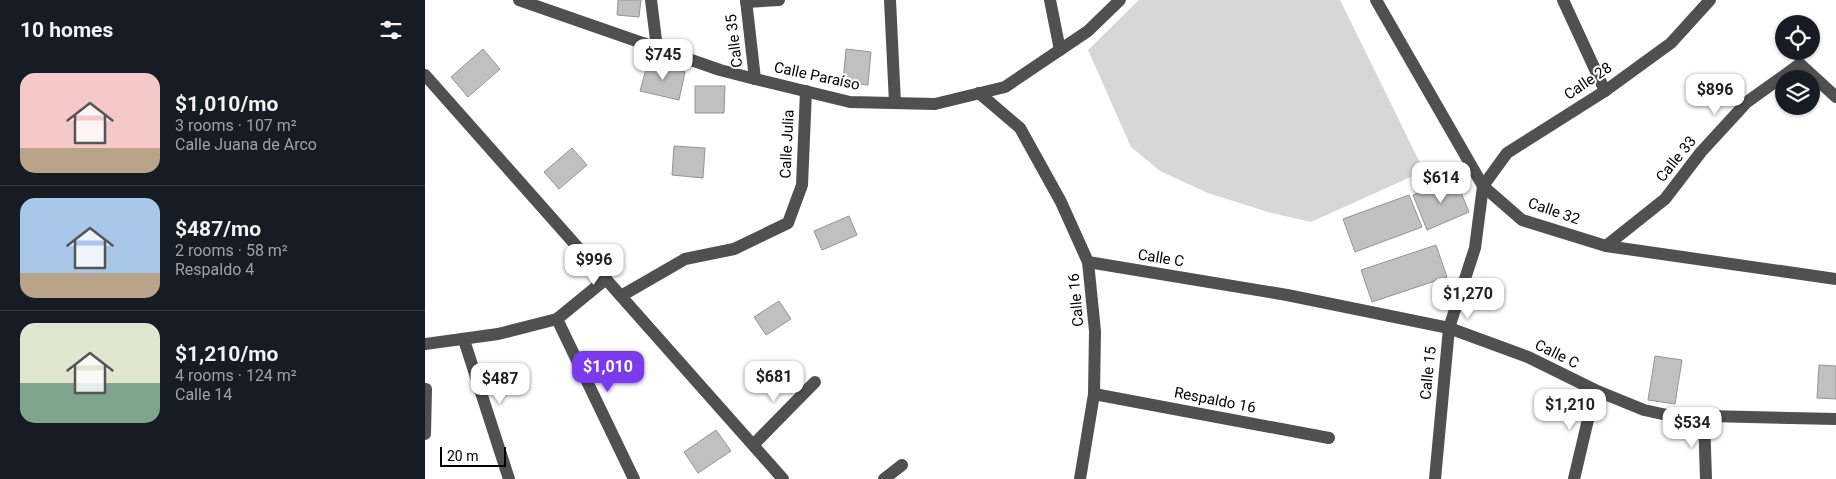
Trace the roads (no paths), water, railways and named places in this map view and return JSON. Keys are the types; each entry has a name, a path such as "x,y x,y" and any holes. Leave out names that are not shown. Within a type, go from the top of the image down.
{"street":[{"name":"Calle Paraíso","path":"519,0 720,70 755,79 850,102 935,104 1005,87 1088,31 1120,0"},
{"path":"651,0 657,48"},
{"path":"746,1 779,0"},
{"path":"890,0 895,103"},
{"path":"1050,0 1060,50"},
{"name":"Calle 32","path":"1376,0 1483,186 1522,220 1606,246 1836,279"},
{"path":"1563,0 1605,91"},
{"name":"Calle 28","path":"1483,186 1507,153 1605,91 1671,43 1711,0"},
{"name":"Calle 35","path":"746,1 755,79"},
{"name":"Calle 33","path":"1606,246 1665,199 1701,152 1747,102 1800,64 1836,97"},
{"path":"425,75 754,444 777,477"},
{"name":"Calle Julia","path":"621,296 685,259 734,249 788,223 802,185 806,91"},
{"name":"Calle 16","path":"979,93 1020,128 1061,202 1089,262 1095,331 1094,394 1080,479"},
{"name":"Calle 15","path":"1435,479 1449,328 1475,248 1483,186"},
{"name":"Calle C","path":"1089,262 1287,295 1449,328 1528,357 1595,390 1644,410 1667,416 1836,419"},
{"path":"425,344 498,334 557,319 606,279"},
{"path":"557,319 634,479"},
{"path":"464,340 509,479"},
{"path":"754,444 815,382"},
{"path":"425,434 426,390"},
{"path":"1573,479 1595,390"},
{"name":"Respaldo 16","path":"1094,394 1329,438"},
{"path":"1704,417 1707,479"},
{"path":"884,479 902,465"}]}
